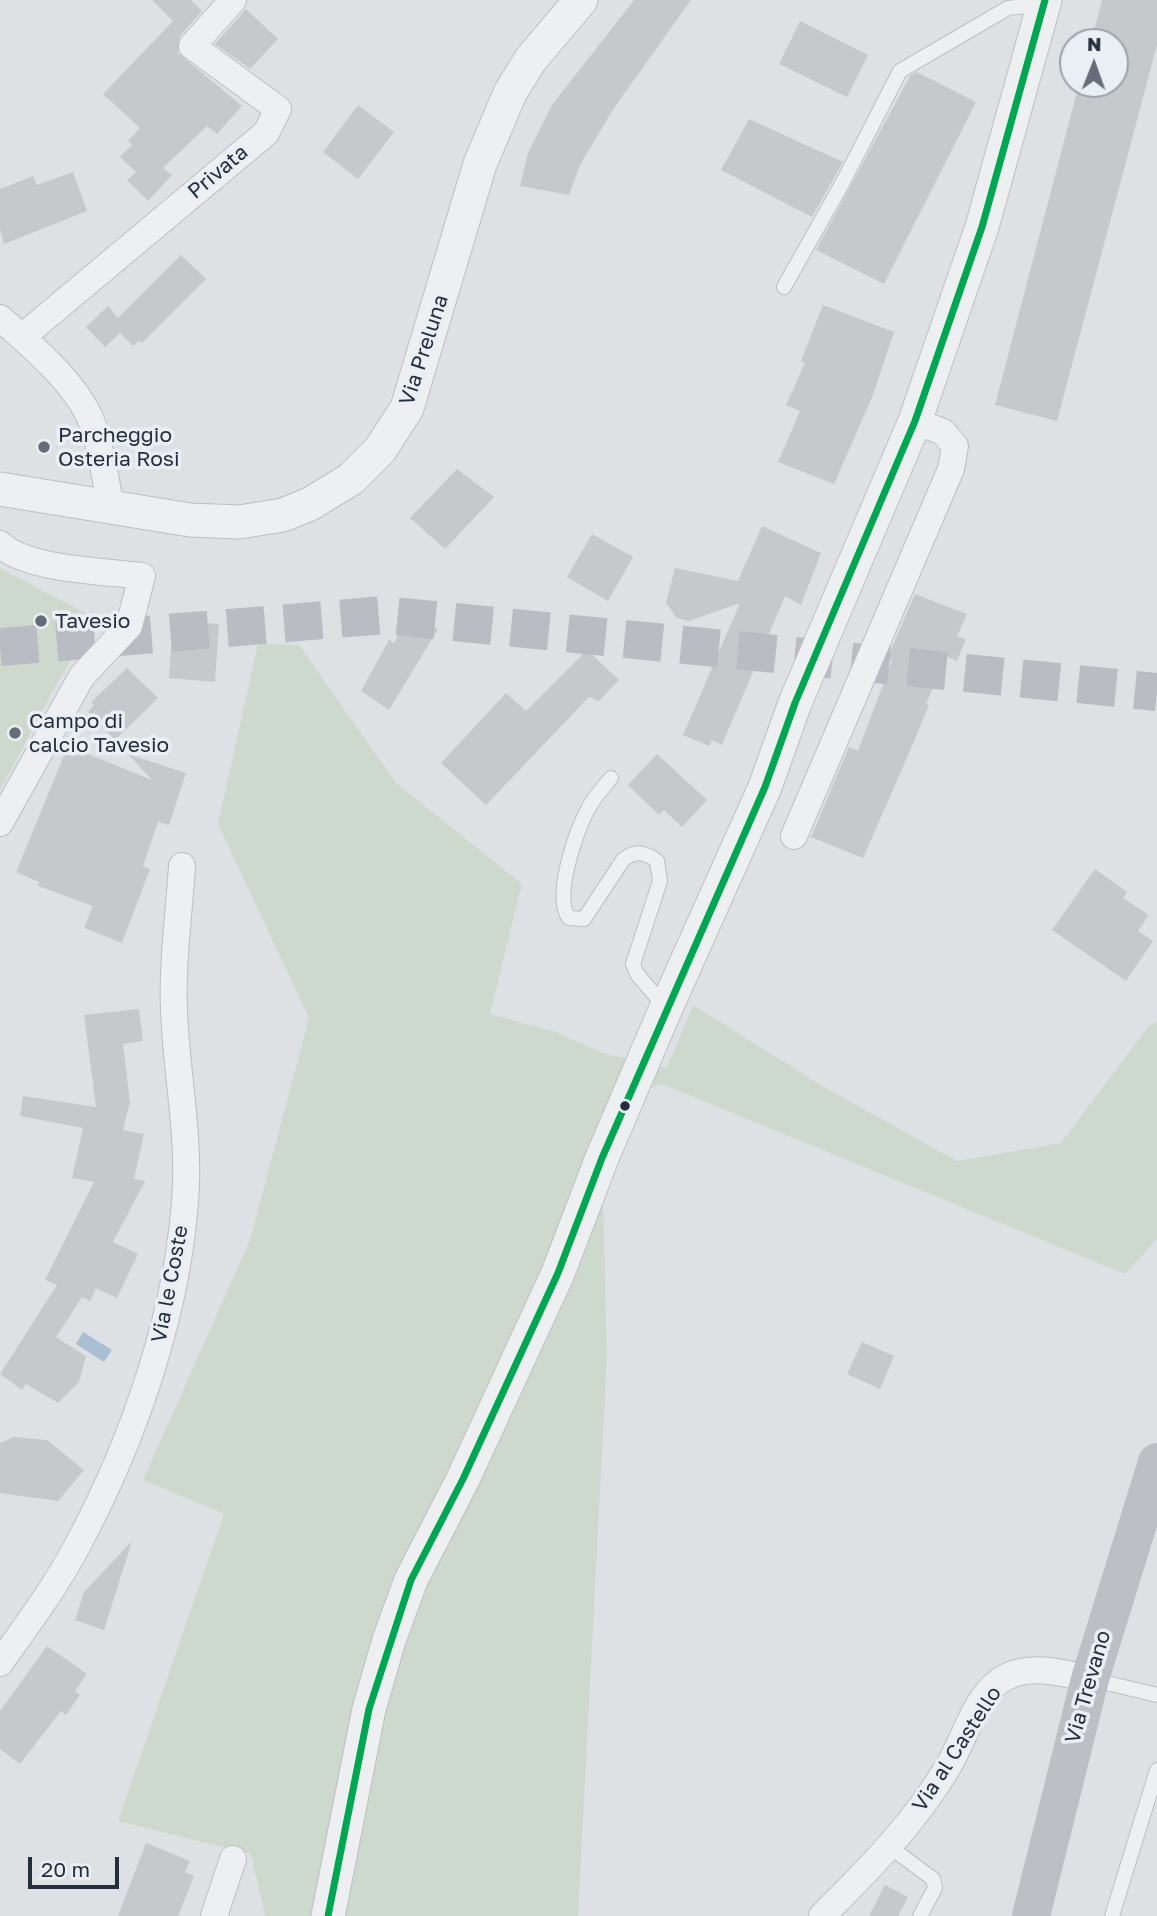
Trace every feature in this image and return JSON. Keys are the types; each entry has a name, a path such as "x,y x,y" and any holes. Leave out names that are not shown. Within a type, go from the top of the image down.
{"main road":[{"name":"Via Trevano","path":"1031,1916 1090,1679 1157,1462"}],"street":[{"name":"Privata","path":"22,337 265,133 278,109 192,46 233,0"},
{"name":"Via Preluna","path":"0,489 190,520 252,521 283,515 310,504 342,486 365,467 397,427 407,408 494,125 531,59 581,0"},
{"path":"328,1916 369,1709 389,1640 411,1580 463,1479 558,1273 666,1008 765,787 795,704 915,421 982,227 1045,2"},
{"path":"0,318 22,337 77,395 91,420 100,447 111,507"},
{"path":"794,836 953,462 955,446 951,438 915,421"},
{"path":"0,544 17,556 38,562 142,576 129,626 82,676 0,823"},
{"name":"Via le Coste","path":"0,1663 49,1593 77,1547 127,1434 165,1327 182,1233 186,1184 186,1128 174,1009 182,866"},
{"name":"Via al Castello","path":"822,1916 890,1847 939,1782 981,1704 997,1682 1015,1673 1043,1670 1090,1679"},
{"path":"214,1916 233,1860"}],"lane":[{"path":"784,287 844,182 900,71 1008,8 1045,2"},
{"path":"611,778 592,802 581,823 562,893 564,911 569,918 584,919 623,860 630,854 639,852 656,861 660,881 633,964 637,974 666,1008"},
{"path":"1090,1679 1156,1693"},
{"path":"1112,1916 1157,1770"},
{"path":"890,1847 933,1879 935,1888 920,1916"}],"shaded area":[{"name":"Campo di calcio Tavesio","path":"0,568 98,620 61,676 0,790"},
{"path":"258,644 299,645 396,783 522,884 490,1014 556,1032 603,1053 667,1068 693,1005 819,1084 957,1161 1061,1143 1149,1026 1157,1022 1157,1239 1125,1274 662,1084 629,1096 602,1158 607,1356 578,1916 265,1916 251,1854 118,1821 224,1514 143,1480 250,1240 309,1018 218,824"}],"water":[{"path":"83,1332 112,1350 104,1362 76,1344"}],"building":[{"path":"152,0 191,0 202,11 180,36 178,53 242,106 217,134 207,126 163,168 172,175 148,201 127,180 136,172 120,157 132,145 128,141 140,128 103,94 173,21"},
{"path":"634,0 691,0 614,108 580,165 569,195 520,186 528,153 552,105"},
{"path":"1102,0 1157,0 1157,45 1057,421 995,405 1075,98 1129,98 1129,28 1095,28"},
{"path":"246,9 278,39 250,69 215,44"},
{"path":"800,21 868,55 847,97 779,64"},
{"path":"917,72 976,102 884,284 816,250 910,76"},
{"path":"358,105 394,132 358,179 323,152"},
{"path":"749,119 843,162 812,217 721,170"},
{"path":"73,172 87,211 4,244 0,229 0,189 33,176 37,185"},
{"path":"181,255 206,279 142,343 139,341 133,346 120,333 105,347 86,327 108,306 118,318"},
{"path":"823,305 894,332 873,395 834,484 778,462 800,411 786,405 805,363 801,361"},
{"path":"457,469 494,497 445,549 410,518"},
{"path":"762,526 821,553 801,605 785,596 722,745 712,740 709,746 683,735 740,603 689,621 677,618 666,603 675,568 738,581"},
{"path":"592,534 633,557 608,601 567,577"},
{"path":"915,594 967,614 957,636 966,639 957,661 947,657 926,704 929,705 913,744 863,858 811,837 849,747 858,751 892,661 887,659"},
{"path":"411,614 438,629 389,710 361,691 389,640 394,643"},
{"path":"194,622 219,624 215,682 169,678 172,633"},
{"path":"587,650 619,680 599,701 589,697 486,805 441,763 506,693 526,711"},
{"path":"127,668 158,698 115,740 88,712 94,705 91,702"},
{"path":"68,746 152,780 128,754 186,773 169,825 158,822 143,866 150,869 122,943 84,928 93,906 38,886 39,882 16,872"},
{"path":"657,754 707,800 682,827 664,810 659,815 628,785"},
{"path":"1095,869 1127,892 1123,898 1149,915 1138,931 1153,941 1126,981 1052,930"},
{"path":"139,1009 143,1041 123,1044 130,1102 123,1130 144,1134 134,1179 145,1181 113,1242 138,1254 117,1298 96,1288 90,1301 82,1297 56,1337 86,1356 79,1382 58,1403 26,1384 22,1390 0,1374 57,1285 45,1280 94,1182 72,1178 83,1128 20,1116 23,1096 96,1107 84,1015"},
{"path":"862,1342 894,1356 880,1389 847,1374"},
{"path":"14,1437 47,1440 84,1470 58,1501 0,1493 0,1443"},
{"path":"132,1541 104,1630 75,1620 84,1592"},
{"path":"47,1646 87,1674 75,1691 80,1695 66,1715 61,1711 20,1764 0,1749 0,1711"},
{"path":"146,1843 190,1861 185,1872 194,1876 178,1916 118,1916"},
{"path":"885,1885 908,1897 898,1916 869,1916"}],"tunnel":[{"path":"0,647 384,615 1157,692"}],"transit line":[{"path":"328,1916 369,1709 411,1580 463,1479 558,1273 602,1158 765,787 795,703 915,421 982,227 1045,0"}],"place":[{"name":"Parcheggio Osteria Rosi","path":"44,447"},
{"name":"Tavesio","path":"41,621"},
{"name":"Campo di calcio Tavesio","path":"15,733"}]}
